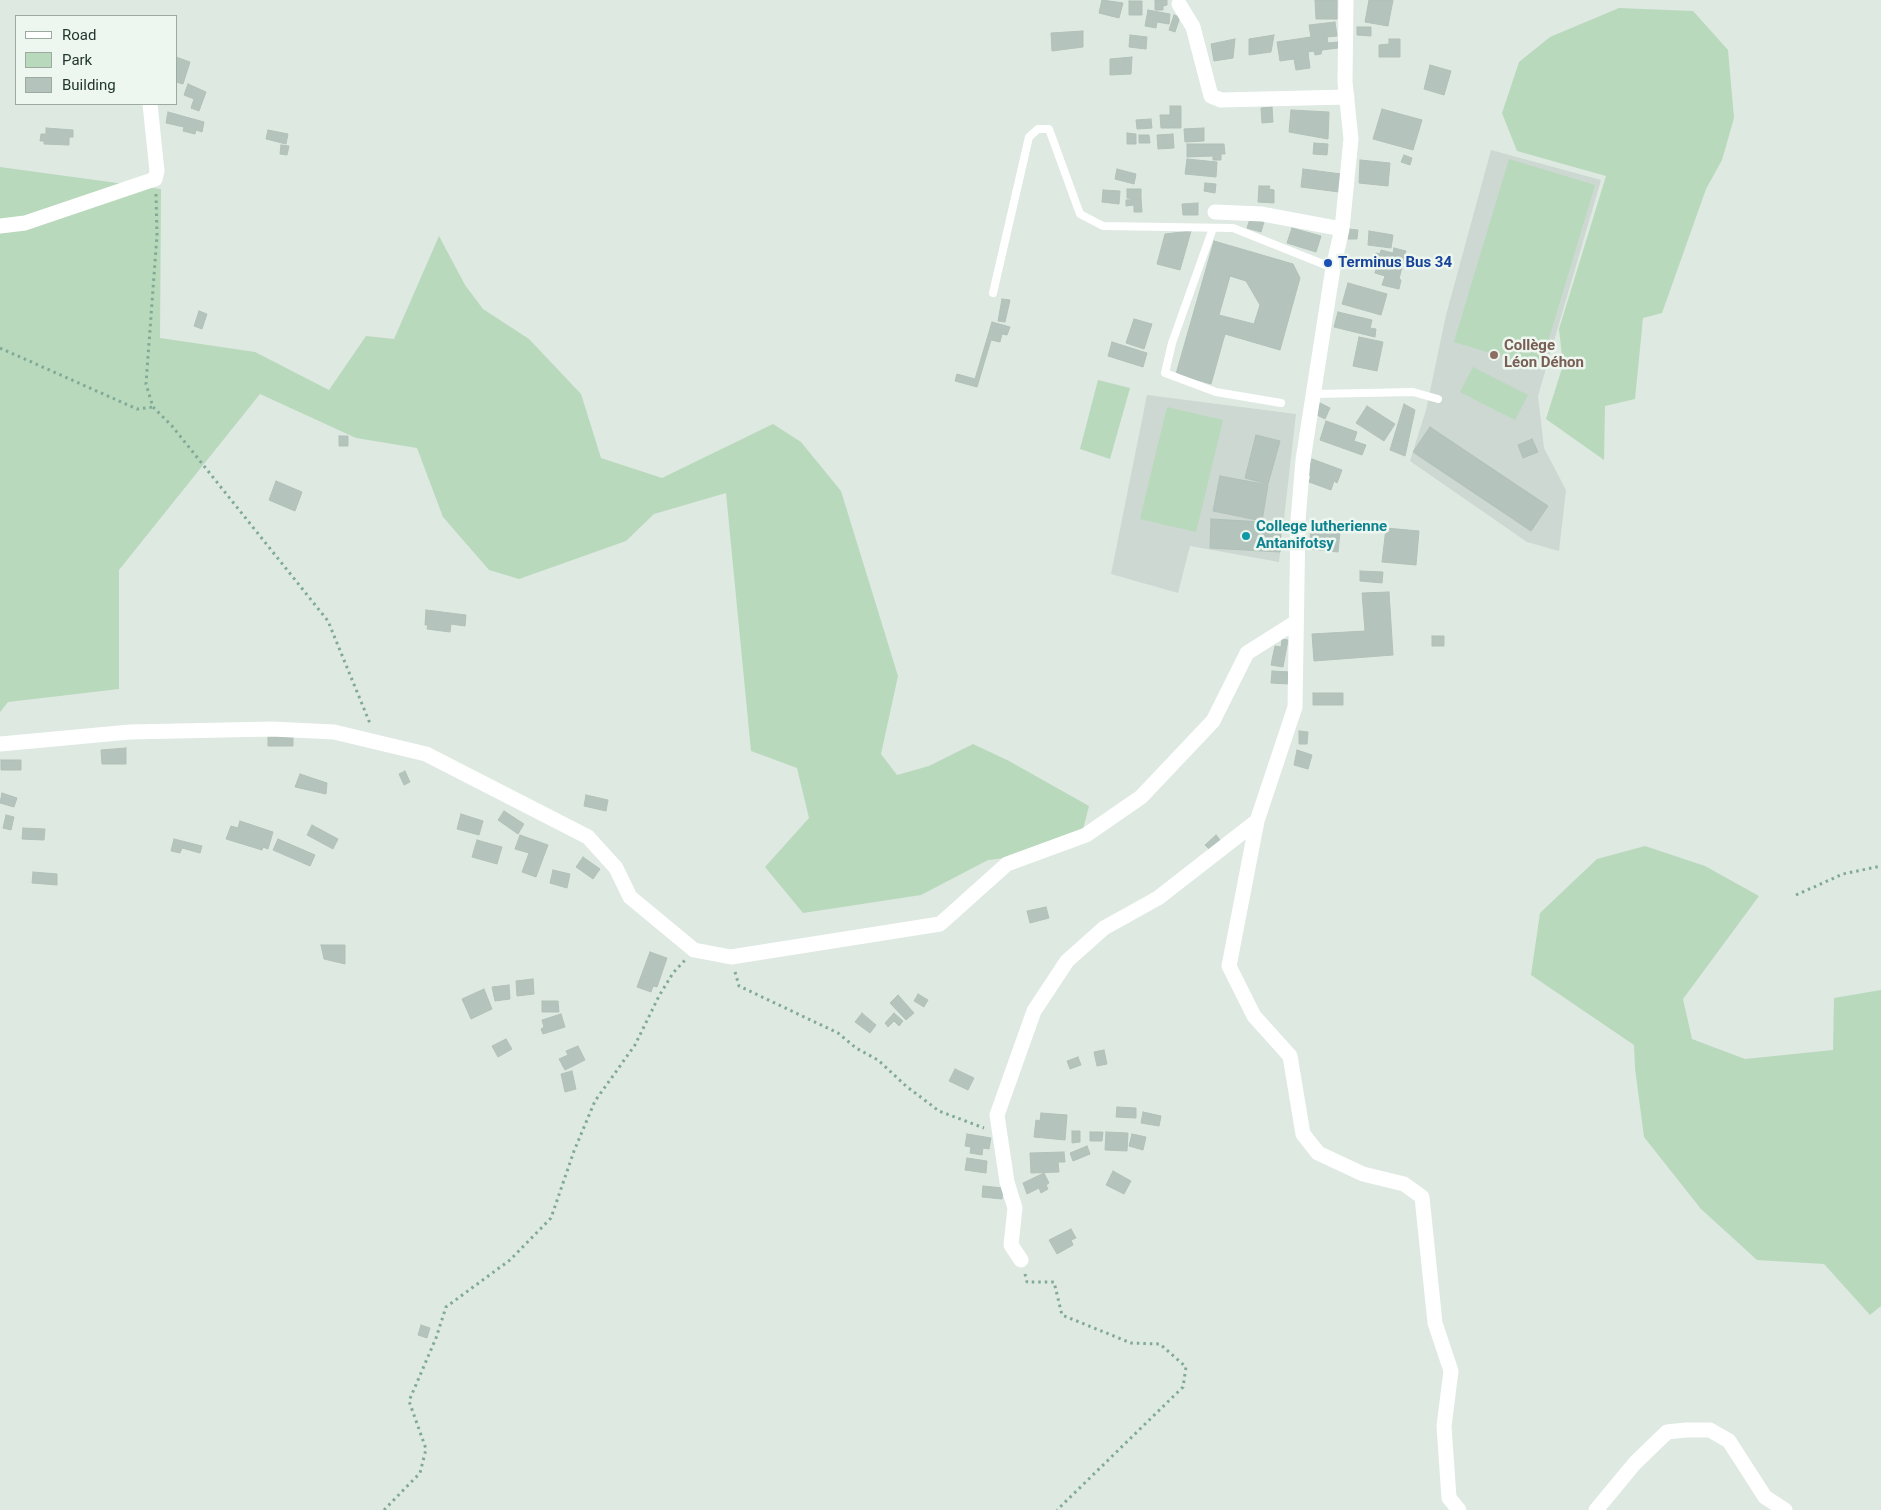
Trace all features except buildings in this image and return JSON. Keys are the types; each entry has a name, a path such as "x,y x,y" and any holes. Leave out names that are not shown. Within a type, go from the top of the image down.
{"street":[{"path":"1346,0 1345,82 1351,139 1342,229 1333,268 1304,460 1298,520 1296,707 1257,821 1229,966 1254,1016 1290,1056 1304,1134 1318,1153 1362,1174 1404,1184 1422,1197 1435,1323 1451,1371 1444,1426 1449,1498 1459,1510"},
{"path":"1179,4 1193,27 1211,96 1221,100 1347,98"},
{"path":"0,226 25,223 155,179 157,170 150,105"},
{"path":"1215,212 1262,214 1342,229"},
{"path":"0,744 130,732 201,729 334,732 426,754 588,837 616,868 630,897 694,950 731,957 940,924 1007,864 1086,835 1141,797 1213,721 1247,653 1296,622"},
{"path":"1021,1260 1010,1245 1015,1208 1008,1182 997,1116 1034,1011 1067,961 1104,928 1158,898 1257,821"},
{"path":"1596,1510 1635,1463 1667,1432 1686,1430 1710,1430 1729,1440 1765,1497 1785,1510"}],"lane":[{"path":"993,293 1028,138 1038,129 1049,129 1080,214 1103,226 1234,228 1333,268"},
{"path":"1213,228 1172,343 1165,373 1216,392 1281,403"},
{"path":"1314,394 1413,392 1438,399"}],"path":[{"path":"155,179 157,235 146,384 153,407 172,426 328,622 378,742"},
{"path":"0,348 137,409 153,407"},
{"path":"1796,895 1843,874 1881,866"},
{"path":"384,1510 420,1472 426,1449 409,1401 436,1338 446,1306 510,1260 551,1218 574,1151 595,1101 635,1044 673,973 694,950"},
{"path":"731,957 739,986 838,1033 856,1048 878,1060 906,1086 939,1111 1000,1133"},
{"path":"1021,1260 1027,1282 1054,1282 1062,1315 1131,1343 1160,1344 1186,1367 1183,1386 1057,1510"}],"shaded area":[{"name":"Collège Léon Déhon","path":"1491,150 1601,180 1538,396 1544,448 1566,490 1559,551 1527,542 1410,461 1426,410 1446,315"},
{"path":"1147,395 1296,414 1279,562 1190,546 1178,593 1111,574"}],"green space":[{"path":"1619,8 1693,11 1728,50 1734,118 1722,160 1706,189 1662,313 1643,318 1635,399 1605,406 1604,460 1546,419 1563,365 1559,329 1606,176 1517,151 1502,113 1519,62 1550,37"},
{"path":"1509,159 1595,185 1540,368 1454,342"},
{"path":"0,167 161,189 160,338 255,352 329,390 366,336 394,339 439,236 465,285 483,309 529,339 581,394 601,458 662,478 773,424 801,442 841,491 898,676 881,754 897,775 929,766 973,744 1009,761 1089,806 1081,837 1031,855 988,860 921,895 803,913 765,867 809,818 797,768 751,751 726,493 654,514 626,541 519,579 489,570 443,517 417,448 356,438 260,394 119,570 119,689 8,702 0,712"},
{"path":"1473,367 1528,395 1515,420 1460,392"},
{"path":"1098,380 1130,388 1110,459 1080,449"},
{"path":"1167,407 1223,420 1196,532 1140,519"},
{"path":"1645,846 1705,866 1759,896 1683,999 1692,1039 1745,1059 1833,1050 1834,998 1881,990 1881,1306 1870,1315 1824,1264 1757,1260 1701,1209 1644,1137 1634,1045 1531,975 1540,913 1597,859"}],"place":[{"name":"Terminus Bus 34","path":"1328,263"},
{"name":"Collège Léon Déhon","path":"1494,355"},
{"name":"College lutherienne Antanifotsy","path":"1246,536"}]}
